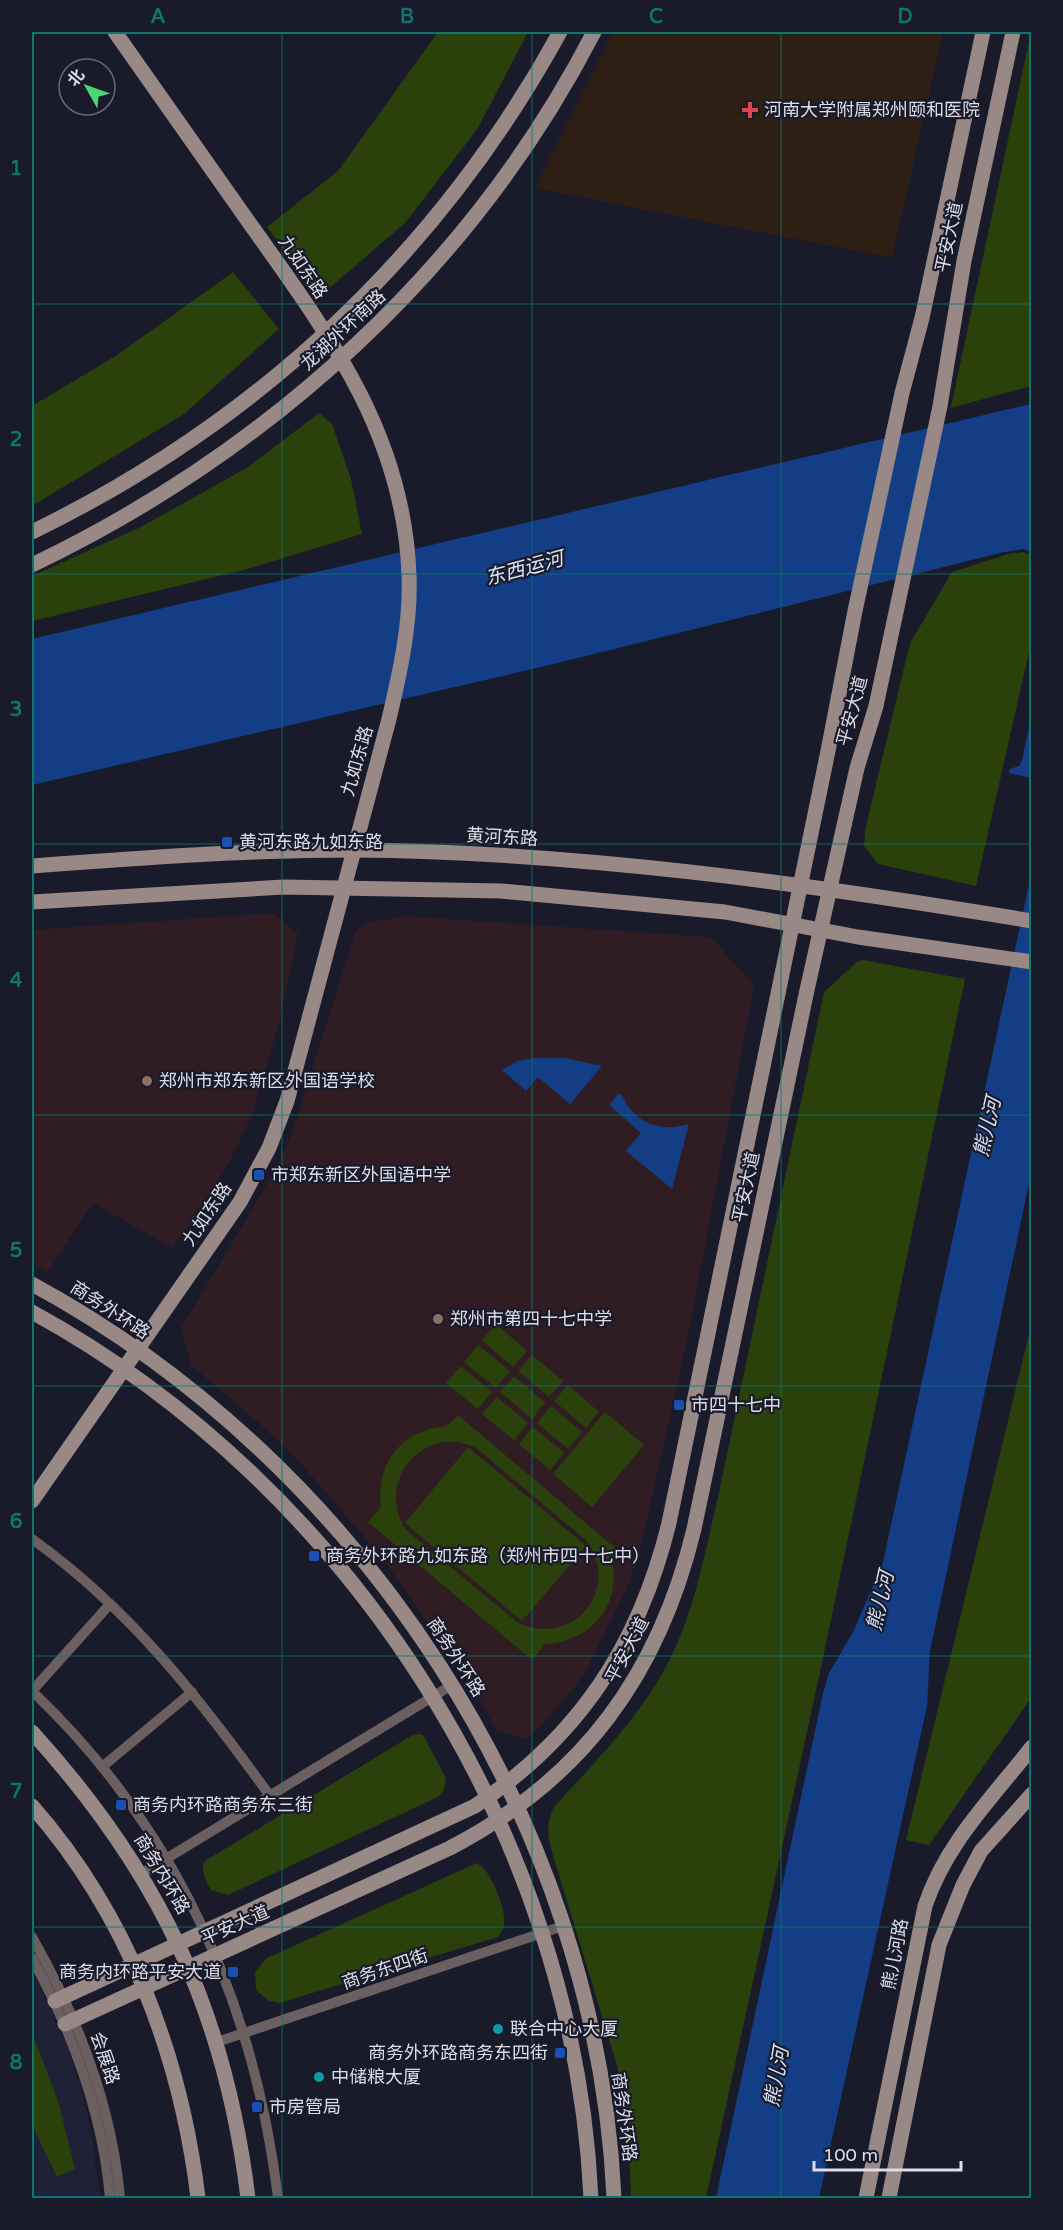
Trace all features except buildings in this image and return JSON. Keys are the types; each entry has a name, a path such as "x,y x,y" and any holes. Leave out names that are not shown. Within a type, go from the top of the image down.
{"main road":[{"name":"九如东路","path":"103,32 321,337"},
{"name":"九如东路","path":"32,1485 133,1348 232,1197 260,1144 278,1098 383,723 396,636 400,575 398,529 385,479 372,439 338,362 115,32"},
{"name":"龙湖外环南路","path":"32,532 124,483 171,454 256,392 321,337 396,264 464,181 516,107 560,32"},
{"name":"龙湖外环南路","path":"32,565 108,526 177,485 274,416 338,362 418,284 488,199 546,115 594,32"},
{"name":"平安大道","path":"60,1999 439,1825 486,1799 546,1751 595,1694 631,1634 653,1580 669,1523 855,611 897,416 922,318 982,32"},
{"name":"平安大道","path":"69,2022 450,1848 517,1809 564,1770 616,1709 641,1670 671,1608 694,1529 820,929 857,768 876,706 940,406 964,261 1013,32"},
{"name":"黄河东路","path":"32,866 242,852 348,850 541,858 689,872 799,886 1032,921"},
{"path":"32,902 243,888 338,887 549,895 685,907 791,923 858,937 1032,962"},
{"name":"商务外环路","path":"32,1284 133,1348 212,1408 308,1497 382,1583 452,1685 477,1726 529,1832 563,1926 583,1998 602,2090 614,2199"},
{"path":"32,1312 119,1367 211,1437 291,1513 364,1597 432,1697 456,1737 497,1822 518,1868 541,1933 577,2083 591,2199"},
{"name":"九如东路","path":"32,1501 119,1367"},
{"name":"商务内环路","path":"32,1732 100,1813 141,1874 190,1967 217,2042 240,2135 248,2199"},
{"name":"熊儿河路","path":"866,2199 925,1906 935,1876 955,1843 1032,1747"},
{"path":"889,2199 939,1945 963,1885 981,1851 1032,1794"},
{"path":"32,1806 85,1877 134,1965 144,1988 179,2092 191,2144 198,2199"}],"street":[{"path":"32,1539 110,1604 141,1634 192,1692 270,1796"},
{"path":"110,1604 32,1691 102,1767 130,1802 166,1858 206,1932 217,1955 245,2034 269,2129 278,2199"},
{"path":"141,1874 452,1685"},
{"path":"102,1767 192,1692"},
{"name":"商务东四街","path":"217,2042 563,1926"},
{"name":"会展路","path":"32,1937 60,1999 107,2120 120,2199"},
{"name":"会展路","path":"32,1958 60,1999"},
{"name":"会展路","path":"69,2022 97,2122 110,2199"}],"shaded area":[{"name":"河南大学附属郑州颐和医院","path":"613,32 943,32 892,258 535,188"},
{"name":"郑州市郑东新区外国语学校","path":"273,913 298,933 280,1019 253,1113 226,1168 197,1214 172,1248 93,1203 48,1272 32,1264 32,930"},
{"name":"郑州市第四十七中学","path":"405,916 708,937 714,940 754,986 687,1340 639,1554 627,1588 587,1669 572,1691 527,1740 496,1730 472,1685 380,1555 303,1466 259,1423 191,1365 181,1328 261,1195 291,1136 355,934 359,927 367,923"},
{"path":"32,1970 66,2043 81,2088 91,2131 100,2198 32,2198"}],"green space":[{"path":"438,32 528,32 478,128 405,223 319,297 267,227 338,171"},
{"path":"1031,32 1031,386 951,408 951,407"},
{"path":"233,272 279,329 184,414 32,506 32,406 117,355"},
{"path":"319,413 332,424 351,479 362,534 244,570 32,621 32,576 141,527 248,467"},
{"path":"1023,552 1031,555 1031,643 976,886 878,864 864,846 865,830 910,643 952,572 1008,554"},
{"path":"863,960 965,979 823,1658 706,2198 631,2198 629,2139 617,2065 552,1852 548,1834 551,1813 632,1718 659,1680 679,1640 698,1580 718,1497 824,992 857,962"},
{"path":"496,1324 527,1351 513,1367 482,1340"},
{"path":"1031,1326 1031,1698 929,1845 906,1840"},
{"path":"478,1345 510,1371 496,1388 464,1362"},
{"path":"532,1355 563,1381 549,1397 518,1371"},
{"path":"461,1366 492,1392 478,1409 446,1383"},
{"path":"514,1376 545,1402 532,1419 500,1392"},
{"path":"568,1385 599,1412 586,1428 554,1401"},
{"path":"497,1397 528,1423 514,1440 482,1414"},
{"path":"551,1406 582,1432 568,1449 537,1423"},
{"path":"605,1412 644,1445 592,1507 553,1474"},
{"path":"458,1415 620,1552 612,1562 614,1578 612,1593 599,1619 575,1637 545,1644 532,1660 368,1522 381,1507 381,1484 388,1462 394,1453 410,1438 421,1432 445,1426","holes":["441,1442 458,1442 475,1447 587,1541 596,1560 598,1578 595,1596 586,1610 573,1621 557,1628 538,1629 518,1623 405,1529 396,1502 400,1476 406,1465 427,1447"]},
{"path":"533,1427 564,1453 550,1470 519,1444"},
{"path":"468,1447 586,1546 522,1621 405,1523"},
{"path":"423,1735 446,1778 444,1790 438,1797 228,1895 211,1890 203,1872 205,1861 411,1736"},
{"path":"477,1863 492,1881 503,1910 504,1926 498,1937 279,2003 269,2001 256,1990 255,1972 267,1958"},
{"path":"32,2032 59,2104 75,2169 57,2177 32,2125"}],"water":[{"name":"东西运河","path":"1031,404 1031,552 1024,549 1004,552 558,663 32,785 32,639"},
{"path":"1031,718 1032,778 1009,773 1010,769 1019,766 1022,760"},
{"name":"熊儿河","path":"1031,875 1031,1174 930,1651 927,1706 819,2198 716,2198 823,1693 829,1673 854,1630 883,1562"},
{"path":"535,1058 565,1058 602,1066 570,1104 538,1077 526,1091 502,1070 517,1061"},
{"path":"619,1093 633,1112 647,1123 663,1127 689,1124 672,1189 626,1151 641,1133 609,1105"}],"place":[{"name":"河南大学附属郑州颐和医院","path":"750,110"},
{"name":"黄河东路九如东路","path":"227,842"},
{"name":"郑州市郑东新区外国语学校","path":"147,1081"},
{"name":"市郑东新区外国语中学","path":"259,1175"},
{"name":"郑州市第四十七中学","path":"438,1319"},
{"name":"市四十七中","path":"679,1405"},
{"name":"商务外环路九如东路（郑州市四十七中）","path":"314,1556"},
{"name":"商务内环路商务东三街","path":"121,1805"},
{"name":"商务内环路平安大道","path":"233,1972"},
{"name":"联合中心大厦","path":"498,2029"},
{"name":"商务外环路商务东四街","path":"560,2053"},
{"name":"中储粮大厦","path":"319,2077"},
{"name":"市房管局","path":"257,2107"}]}
